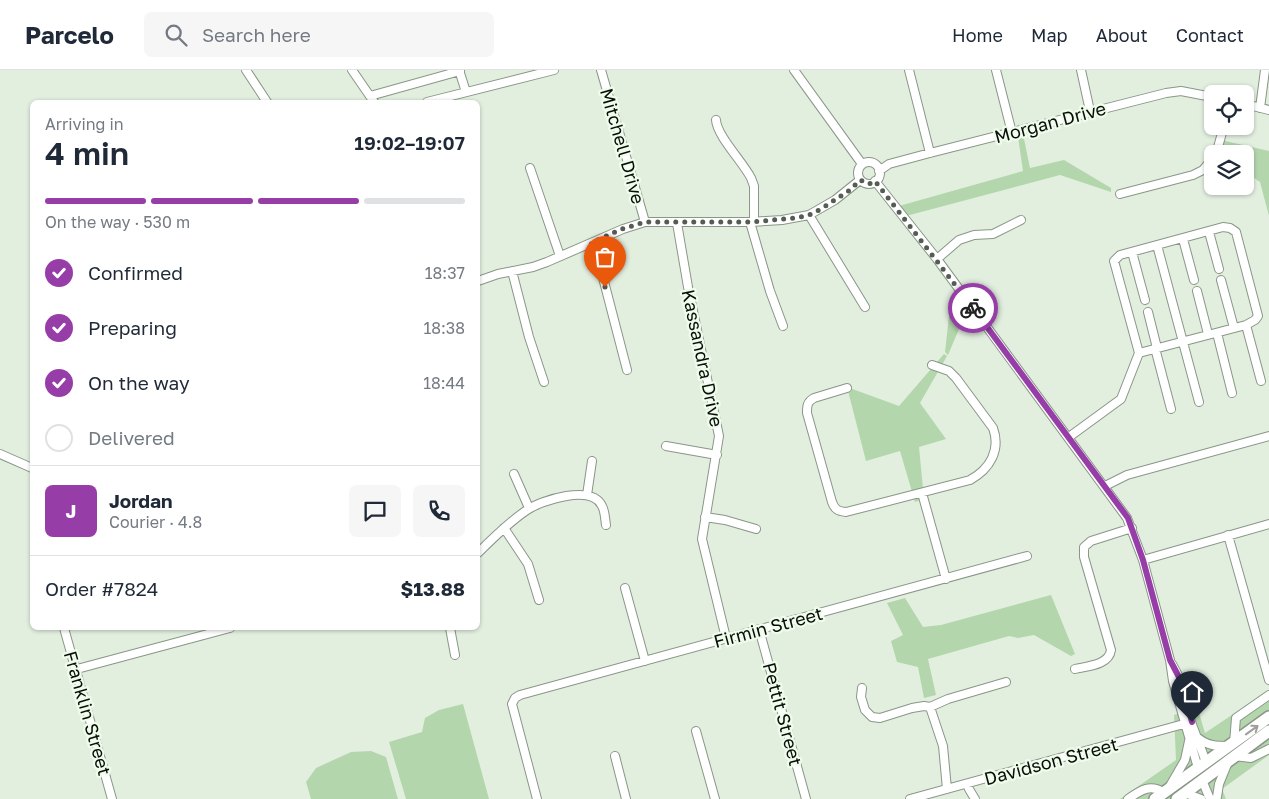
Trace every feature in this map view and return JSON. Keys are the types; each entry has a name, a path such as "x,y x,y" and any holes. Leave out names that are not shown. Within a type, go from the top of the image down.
{"highway":[{"path":"1181,797 1207,777 1269,717"},
{"path":"1162,794 1202,765 1269,731"},
{"path":"1202,765 1207,777"}],"street":[{"path":"246,70 266,100"},
{"path":"352,70 372,100 460,71 466,92"},
{"path":"435,100 554,70"},
{"name":"Mitchell Drive","path":"601,70 645,222"},
{"path":"794,70 862,164"},
{"path":"909,70 930,153"},
{"path":"996,70 1012,132"},
{"path":"1081,70 1090,111"},
{"path":"1260,108 1265,70"},
{"name":"Morgan Drive","path":"873,163 889,164 1090,111 1175,91 1204,96"},
{"path":"1254,106 1269,110"},
{"path":"716,120 716,126 751,178 754,186 752,222 770,291 783,326"},
{"path":"873,163 878,168 878,178 875,181 869,184 860,180 858,170 862,164 873,163"},
{"name":"Morgan Drive","path":"879,171 889,164"},
{"path":"530,168 560,256"},
{"path":"1120,194 1193,175 1204,169"},
{"path":"480,280 533,267 622,229 645,222 677,224 752,222 782,220 809,215 850,190 860,180"},
{"path":"875,181 937,259 1128,518 1143,560 1170,660 1180,679 1188,723 1202,765"},
{"path":"809,215 865,307"},
{"path":"937,259 959,240 974,235 993,234 1021,220"},
{"name":"Kassandra Drive","path":"677,224 719,436 702,539 726,638"},
{"path":"1069,437 1121,399 1139,353 1114,261 1120,255 1223,227 1230,228 1236,232 1258,316 1246,325 1139,353"},
{"path":"1209,232 1219,269"},
{"path":"1183,239 1194,280"},
{"path":"591,243 601,270 627,370"},
{"path":"1157,246 1199,402"},
{"path":"1132,252 1145,300"},
{"path":"512,271 529,337 544,382"},
{"path":"1221,280 1234,328"},
{"path":"1197,291 1232,393"},
{"path":"1148,312 1171,408"},
{"path":"1246,325 1261,381"},
{"path":"847,388 809,400 807,405 807,413 835,509 846,512 970,480 987,468 996,447 996,437 993,428 950,371 932,365"},
{"path":"1105,486 1127,475 1269,436"},
{"path":"666,446 717,455"},
{"path":"0,454 30,467"},
{"path":"587,495 592,461"},
{"path":"514,474 529,508"},
{"path":"922,493 946,579"},
{"path":"480,551 529,508 572,495 587,495 596,499 602,505 606,525"},
{"path":"705,517 725,520 756,529"},
{"path":"1143,560 1269,524"},
{"path":"504,528 528,564 539,600"},
{"path":"1075,669 1106,661 1111,657 1111,650 1084,557 1084,547 1091,541 1132,528"},
{"path":"1228,535 1269,680"},
{"name":"Firmin Street","path":"537,799 512,704 515,698 525,693 645,662 1027,556"},
{"path":"625,588 645,662"},
{"name":"Pettit Street","path":"759,629 806,799"},
{"name":"Franklin Street","path":"65,630 112,799"},
{"path":"76,669 222,630"},
{"path":"450,630 455,655"},
{"path":"862,688 862,703 868,715 880,718 918,707 930,708 948,699 1006,682"},
{"path":"1215,798 1232,751 1236,718 1269,695"},
{"path":"930,708 943,746 947,789"},
{"name":"Davidson Street","path":"910,799 1188,723"},
{"path":"696,731 715,799"},
{"path":"1193,737 1205,744 1217,746 1251,758 1269,749"},
{"path":"1128,799 1147,789 1155,788 1162,794 1184,760 1193,737"},
{"path":"614,756 626,799"},
{"path":"1207,777 1215,798"},
{"path":"967,784 976,799"},
{"path":"1181,797 1201,799"}],"green space":[{"path":"1022,129 1030,168 1064,160 1111,188 1111,192 1060,175 906,216 899,206 1023,171 1017,130"},
{"path":"1217,139 1243,145 1217,145"},
{"path":"1254,148 1269,151 1269,216 1260,182 1254,178"},
{"path":"967,300 970,303 948,355 945,352 950,307"},
{"path":"944,354 947,356 920,403 946,439 919,447 924,499 915,502 900,451 866,461 847,387 899,406"},
{"path":"1051,595 1075,654 1071,656 1034,635 1018,638 1009,636 928,659 936,695 924,698 918,667 897,662 891,641 903,635 887,603 905,598 923,627 941,625"},
{"path":"1269,690 1269,755 1222,789 1226,799 1120,799 1176,760 1174,715 1197,706 1205,733"},
{"path":"463,704 489,799 406,799 389,742 422,732 425,718 439,710"},
{"path":"371,751 386,757 398,799 311,799 306,782 316,768 351,752"}],"way so far":[{"path":"605,287 591,243 607,235 645,222 677,224 750,222 796,218 809,215 821,209 850,190 860,180 869,184 875,181 973,308"}],"route":[{"path":"973,308 1128,518 1143,560 1170,660 1180,679 1192,722"}]}
